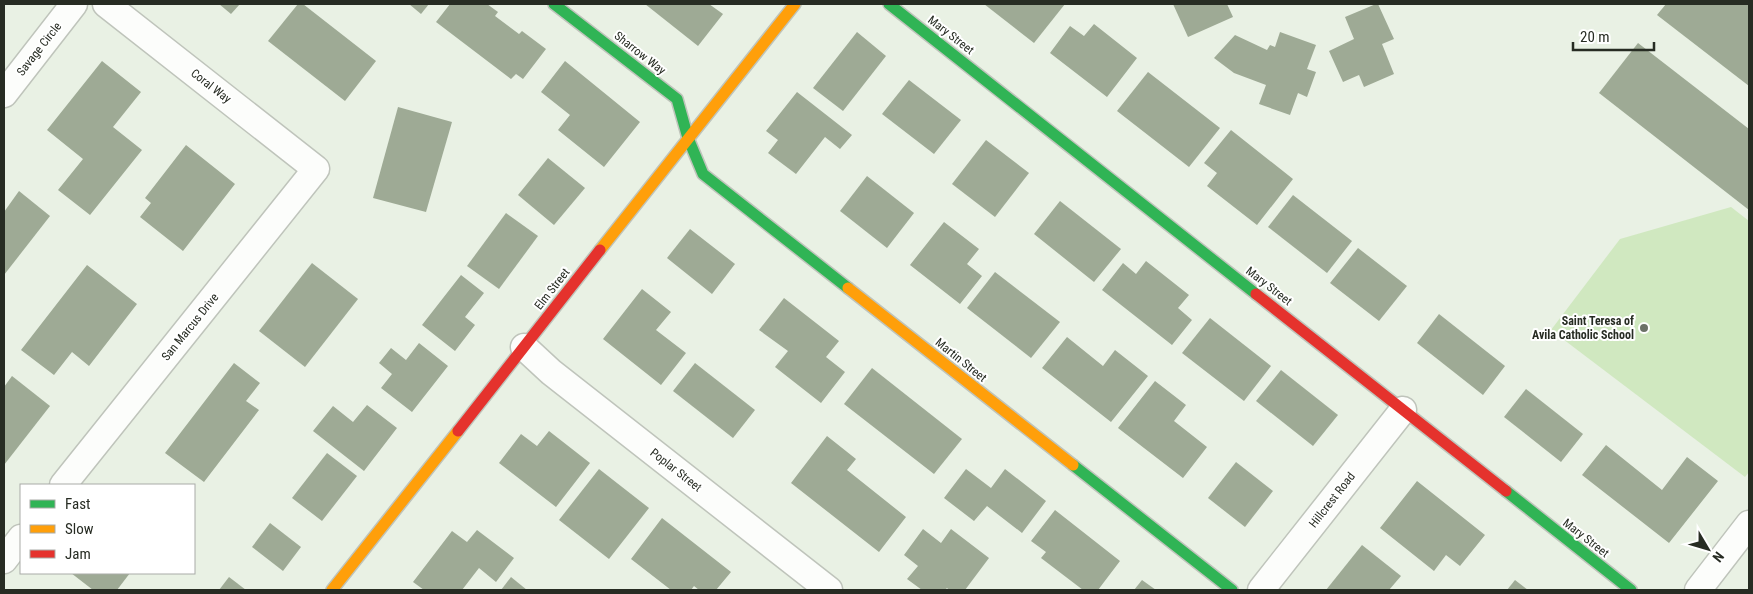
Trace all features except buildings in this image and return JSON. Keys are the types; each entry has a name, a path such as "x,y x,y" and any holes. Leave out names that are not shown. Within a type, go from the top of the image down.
{"street":[{"name":"Savage Circle","path":"4,94 74,4"},
{"name":"Coral Way","path":"106,4 316,169"},
{"name":"Sharrow Way","path":"554,4 678,99 688,138"},
{"name":"Elm Street","path":"332,590 795,4"},
{"name":"Mary Street","path":"889,4 1631,590"},
{"name":"Martin Street","path":"688,138 703,174 750,209 974,388 1232,590"},
{"name":"San Marcus Drive","path":"64,484 316,169"},
{"name":"Poplar Street","path":"524,347 551,372 829,590"},
{"name":"Hillcrest Road","path":"1261,590 1404,410"},
{"path":"1698,590 1749,524"},
{"path":"4,560 20,539"}],"green space":[{"path":"1731,207 1749,221 1749,472 1745,477 1551,330 1620,239"}],"traffic: fast":[{"path":"554,4 677,99 688,138 703,174 848,288"},
{"path":"889,4 1256,294"},
{"path":"1073,465 1232,590"},
{"path":"1506,491 1631,590"}],"traffic: slow":[{"path":"600,250 795,4"},
{"path":"848,288 1073,465"},
{"path":"332,590 458,431"}],"traffic: jam":[{"path":"458,431 600,250"},
{"path":"1256,294 1506,491"}],"place":[{"name":"Saint Teresa of Avila Catholic School","path":"1644,328"}]}
